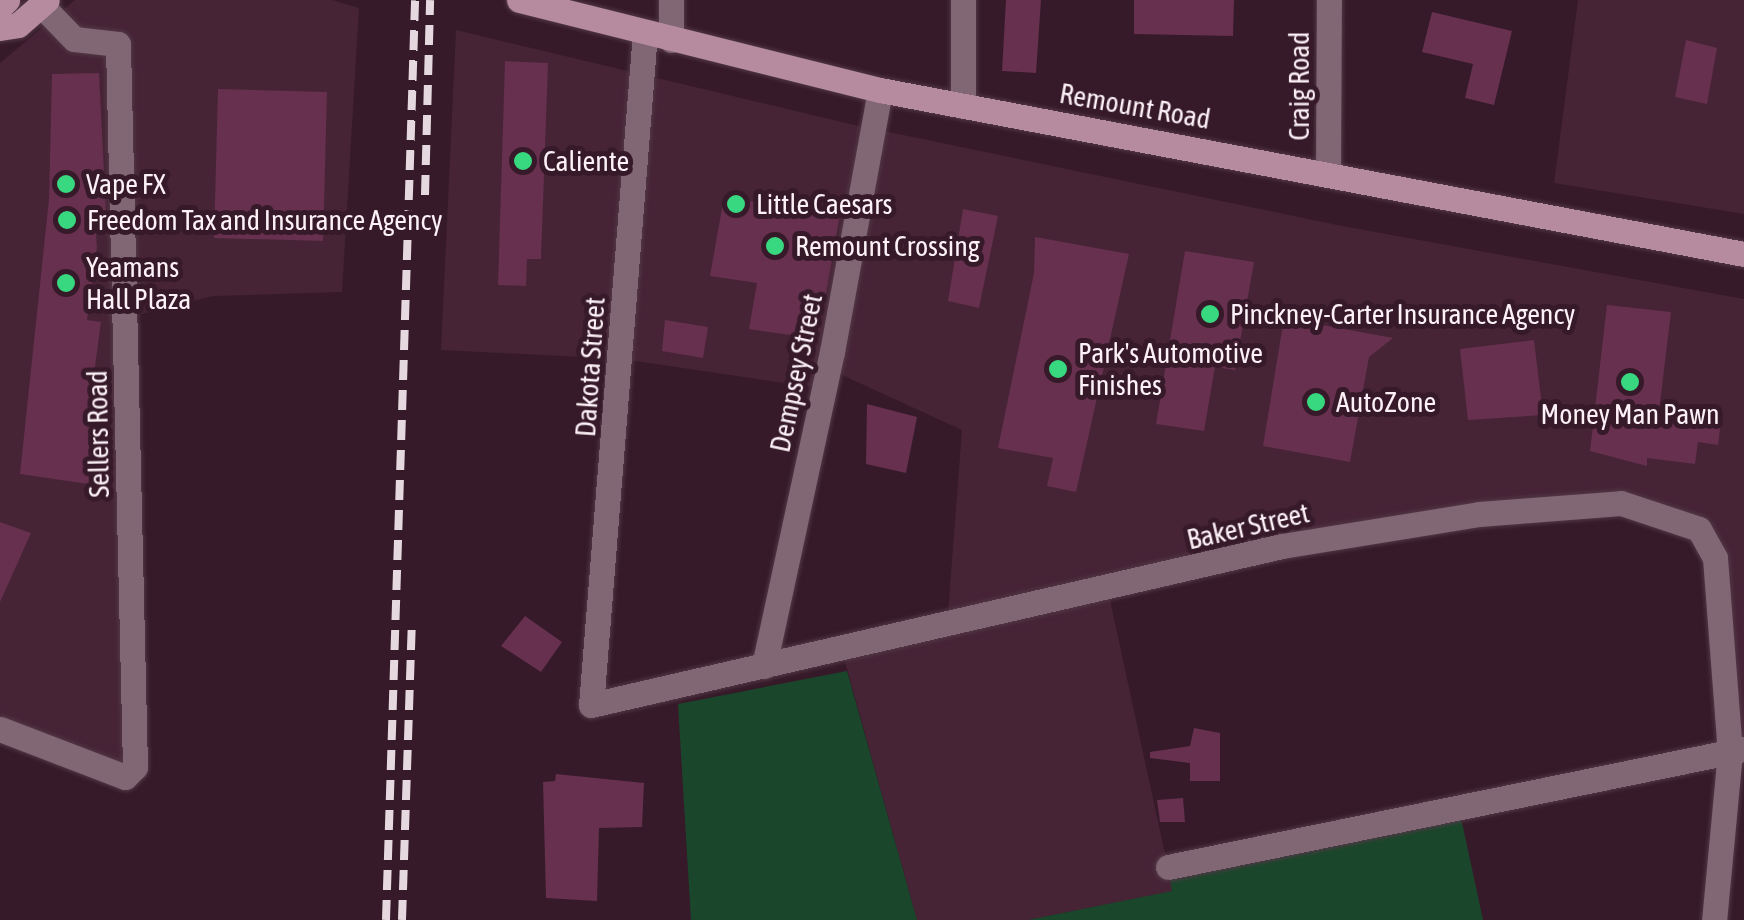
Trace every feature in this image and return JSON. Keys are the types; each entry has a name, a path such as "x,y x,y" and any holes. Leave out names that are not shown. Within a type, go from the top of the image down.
{"main road":[{"path":"0,6 8,0"},
{"name":"Remount Road","path":"519,0 880,90 1744,254"},
{"path":"0,28 18,25 44,2"}],"street":[{"path":"670,40 671,0"},
{"path":"963,0 963,106"},
{"name":"Craig Road","path":"1328,172 1329,0"},
{"name":"Sellers Road","path":"0,729 124,777 135,767 118,44 74,39 44,2"},
{"name":"Dakota Street","path":"591,704 645,33"},
{"name":"Dempsey Street","path":"764,666 880,90"},
{"name":"Baker Street","path":"591,704 1282,546 1479,514 1621,502 1699,529 1715,558 1737,750 1714,920"},
{"path":"1168,866 1737,750"}],"shaded area":[{"path":"75,0 332,0 359,8 342,292 213,296 125,318 135,767 0,729 0,63"},
{"path":"1578,0 1744,0 1744,214 1554,183"},
{"path":"456,30 850,124 1342,226 1744,299 1744,749 1730,752 1715,558 1669,515 1479,514 1108,591 1173,891 1028,920 917,920 841,647 947,626 962,430 829,369 824,389 622,359 441,350"}],"green space":[{"path":"847,671 917,920 691,920 678,704"},
{"path":"1458,804 1483,920 1028,920 1172,891 1168,867"}],"building":[{"path":"1006,0 1041,0 1036,73 1002,71"},
{"path":"1134,0 1234,0 1233,36 1134,34"},
{"path":"1432,12 1512,31 1494,105 1465,98 1473,64 1422,52"},
{"path":"1686,40 1717,48 1707,104 1675,97"},
{"name":"Caliente","path":"505,61 548,63 541,259 527,259 526,286 498,285"},
{"name":"Yeamans Hall Plaza","path":"99,73 106,211 94,209 97,247 87,320 101,322 93,381 105,385 95,485 20,474 49,199 52,74"},
{"path":"218,89 327,92 323,241 214,238"},
{"name":"Remount Crossing","path":"724,197 840,215 818,339 749,329 757,283 710,276"},
{"path":"963,209 998,216 979,308 948,301"},
{"name":"Park's Automotive Finishes","path":"1035,237 1129,254 1076,492 1047,486 1053,458 998,448 1034,273"},
{"name":"Pinckney-Carter Insurance Agency","path":"1185,251 1254,262 1235,370 1215,367 1204,431 1156,424"},
{"name":"Money Man Pawn","path":"1607,305 1671,312 1659,411 1721,421 1718,445 1698,442 1695,464 1647,458 1647,466 1590,451"},
{"name":"AutoZone","path":"1284,318 1393,338 1369,357 1350,462 1263,446"},
{"path":"665,320 708,327 703,358 662,351"},
{"path":"1534,340 1543,415 1468,420 1460,349"},
{"path":"867,404 917,417 906,473 866,464"},
{"path":"0,522 31,533 0,602"},
{"path":"525,616 562,642 541,672 501,646"},
{"path":"1194,728 1220,733 1220,781 1190,781 1190,763 1150,758 1150,752 1190,746"},
{"path":"556,774 644,783 642,827 599,828 597,901 546,898 543,782 555,781"},
{"path":"1183,798 1185,822 1160,822 1157,800"}],"railway":[{"path":"386,920 415,0"},
{"path":"425,195 430,0"},
{"path":"402,920 412,620"}],"place":[{"name":"Caliente","path":"523,161"},
{"name":"Vape FX","path":"66,184"},
{"name":"Little Caesars","path":"736,204"},
{"name":"Freedom Tax and Insurance Agency","path":"67,220"},
{"name":"Remount Crossing","path":"775,246"},
{"name":"Yeamans Hall Plaza","path":"66,283"},
{"name":"Pinckney-Carter Insurance Agency","path":"1210,314"},
{"name":"Park's Automotive Finishes","path":"1058,369"},
{"name":"Money Man Pawn","path":"1630,382"},
{"name":"AutoZone","path":"1316,402"}]}
